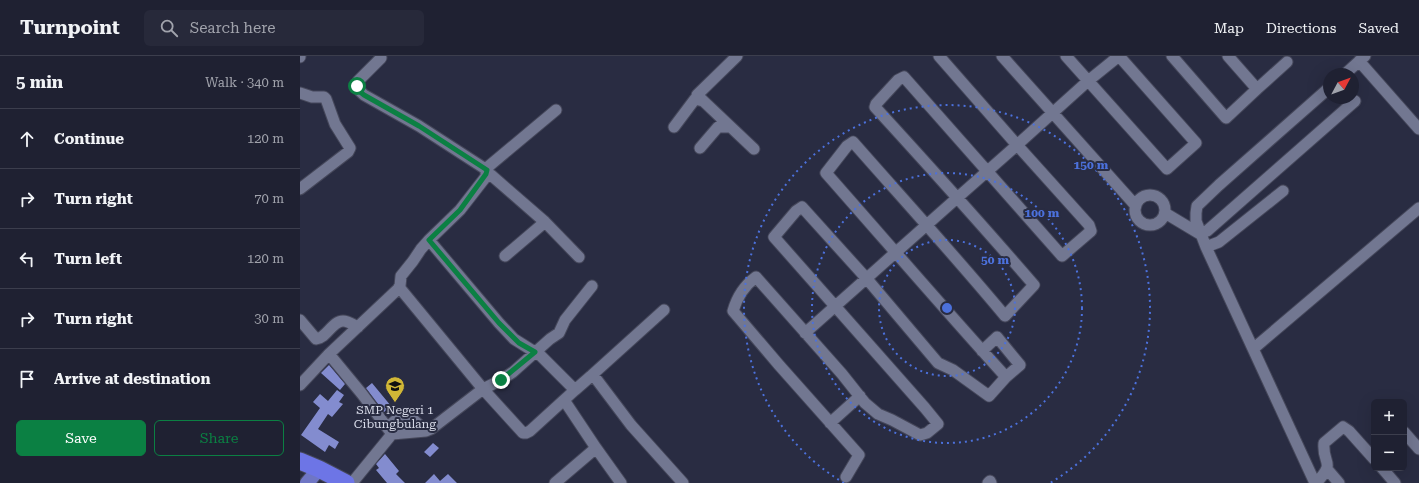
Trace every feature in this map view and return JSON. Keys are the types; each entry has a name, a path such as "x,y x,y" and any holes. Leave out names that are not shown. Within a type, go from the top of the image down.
{"highway":[{"path":"300,461 346,483"}],"main road":[{"path":"307,483 319,469"}],"street":[{"path":"738,56 697,95 754,149"},
{"path":"939,56 1089,225 1091,231 1062,256 904,77 898,80 875,107 1034,285 1004,316 928,225 853,142 847,146 826,173 1006,377"},
{"path":"1002,56 1136,206"},
{"path":"805,333 1054,113 1088,81 1119,56 1196,143 1167,169 1088,81 1066,56"},
{"path":"1172,56 1226,118 1258,90 1288,58"},
{"path":"1228,56 1258,90"},
{"path":"381,58 358,81 357,86 359,91 419,126 491,175 545,222 579,257"},
{"path":"1352,68 1362,59 1419,128"},
{"path":"300,93 312,97 324,97 326,99 335,124 350,148 348,152 300,189"},
{"path":"1323,93 1197,206 1196,216 1200,234 1206,248 1315,483 1327,469 1328,464 1324,449 1324,442 1343,427 1349,431 1371,456"},
{"path":"674,127 695,99 704,101"},
{"path":"1200,234 1211,227 1352,104"},
{"path":"300,385 329,354 399,287 402,274 429,240 460,210 487,172 489,166 556,110"},
{"path":"700,148 718,127 730,127"},
{"path":"1206,248 1219,242 1283,190"},
{"path":"1154,195 1164,204 1165,213 1164,218 1157,224 1147,225 1136,216 1136,206 1140,198 1154,195"},
{"path":"846,477 859,455 733,311 735,304 747,284 756,277 842,374 865,403 878,414 920,435 927,433 938,424 774,237 796,211 802,207 867,279 938,363 953,370 990,396 1006,377 1020,365 997,337 982,351"},
{"path":"1253,349 1419,208"},
{"path":"1165,213 1200,234"},
{"path":"505,256 545,222"},
{"path":"429,240 499,323 519,343 541,356 575,390"},
{"path":"390,431 426,432 483,389 501,380 560,333 565,320 592,286"},
{"path":"399,287 483,389 521,431 525,433 530,431 664,310"},
{"path":"300,320 318,339 339,322 345,321 358,327"},
{"path":"329,354 390,431"},
{"path":"592,375 596,378 631,425 683,483"},
{"path":"830,423 860,396"},
{"path":"564,400 621,483"},
{"path":"352,483 404,413 406,413 426,432"},
{"path":"1407,435 1419,449"},
{"path":"555,483 596,448"},
{"path":"1327,469 1340,483"},
{"path":"1385,471 1395,483"},
{"path":"988,483 990,481 991,483"}],"building":[{"path":"329,365 345,384 340,390 321,373"},
{"path":"372,383 391,406 384,412 366,388"},
{"path":"337,390 344,395 339,402 343,404 332,417 328,414 318,429 339,442 335,449 329,445 325,452 301,435 320,408 313,402 320,394 328,401"},
{"path":"433,443 439,448 430,457 424,452"},
{"path":"385,454 399,471 396,474 405,483 387,483 376,470 379,468 376,464"},
{"path":"434,474 440,481 448,474 457,483 425,483"}],"place":[{"name":"SMP Negeri 1 Cibungbulang","path":"395,403"}],"route":[{"path":"357,86 359,91 364,95 419,126 487,170 486,174 460,210 429,240 464,283 514,339 535,352 513,372 501,380"}]}
